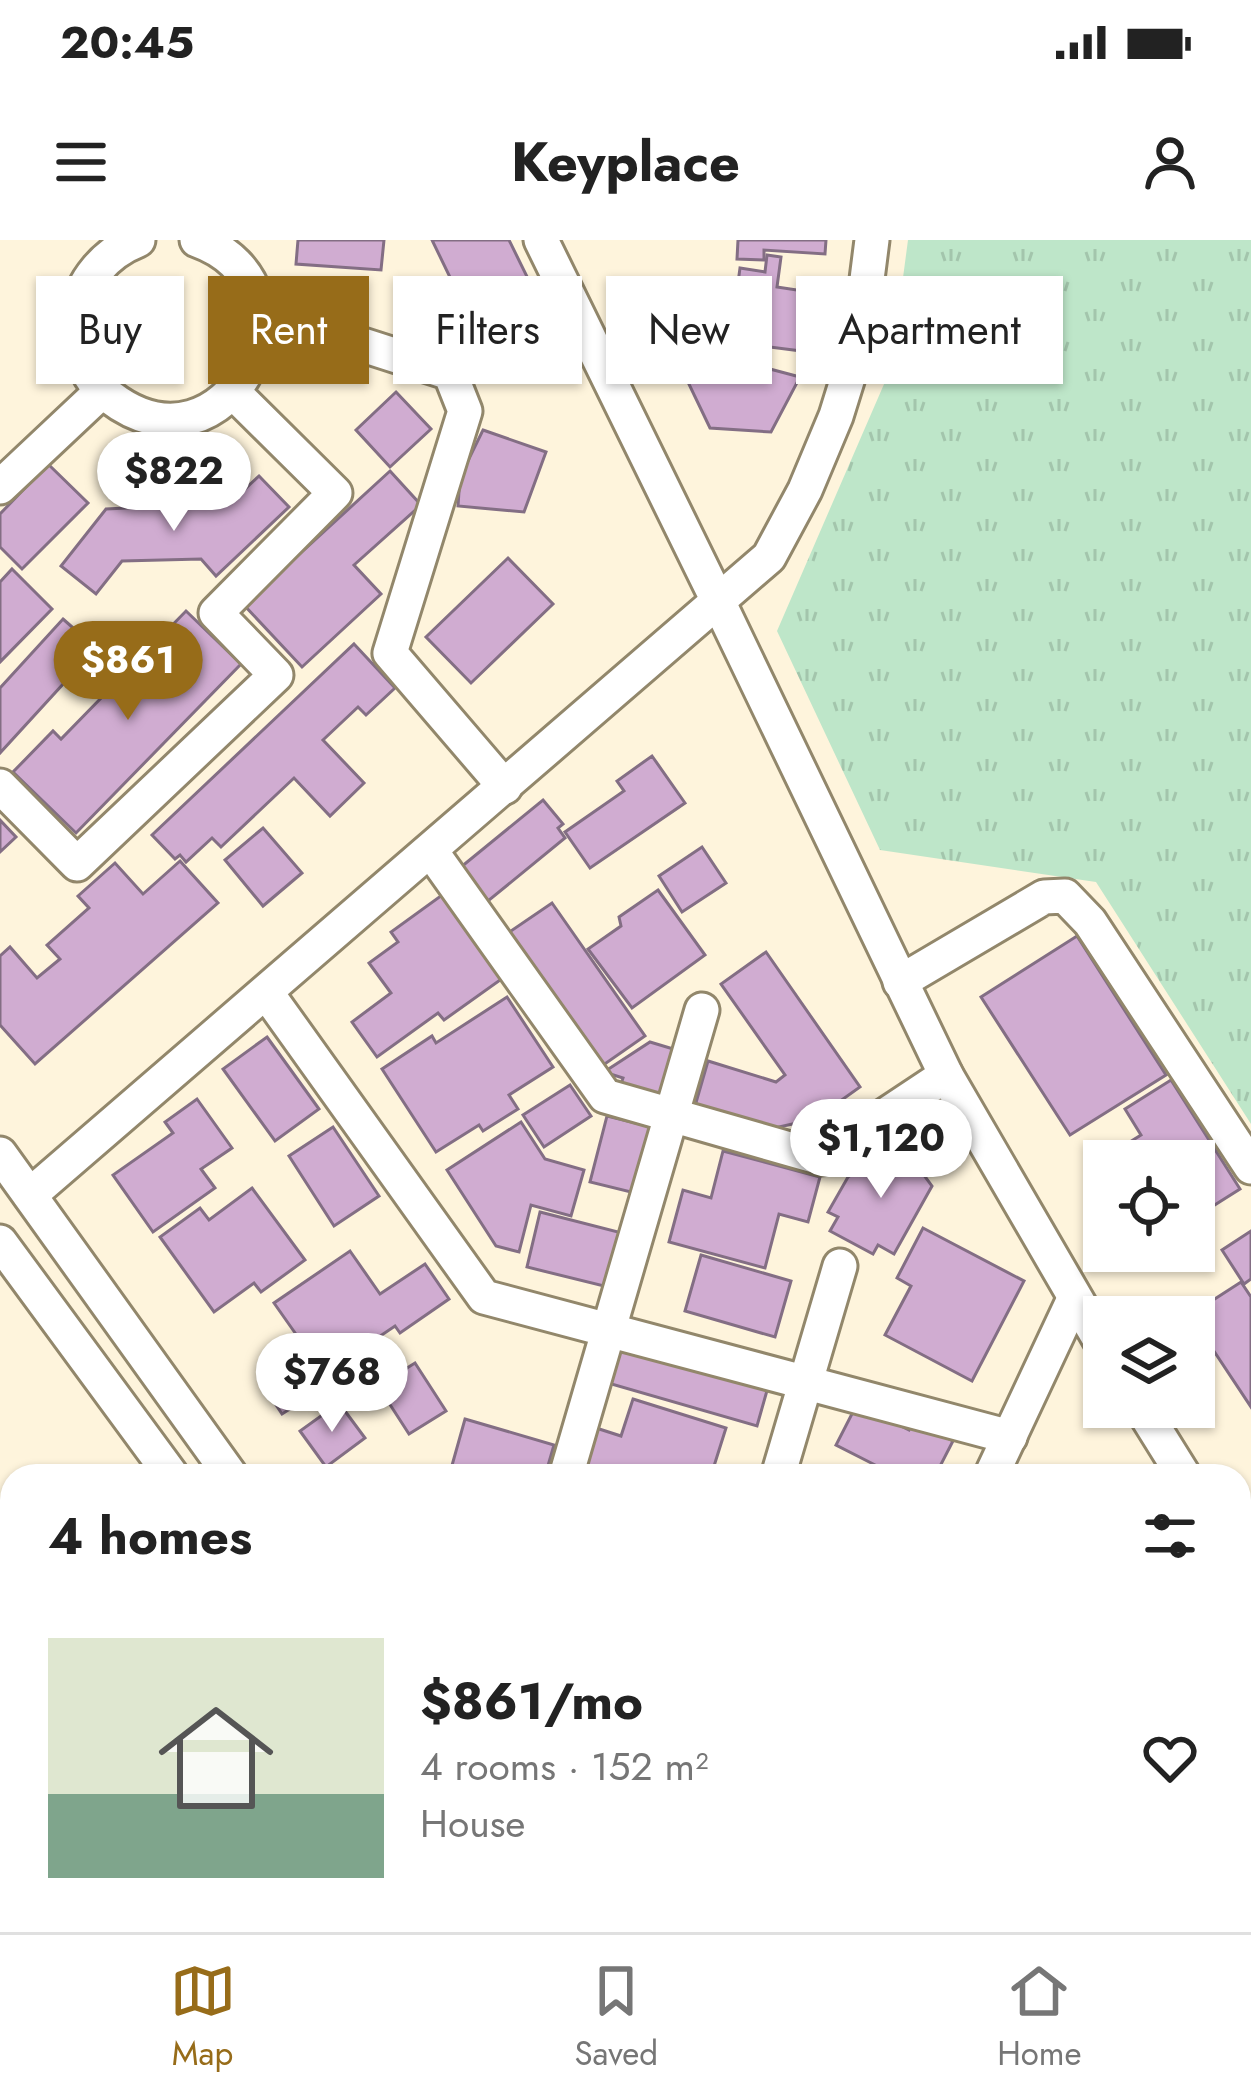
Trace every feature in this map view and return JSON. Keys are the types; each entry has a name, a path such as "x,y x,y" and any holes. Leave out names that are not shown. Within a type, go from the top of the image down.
{"street":[{"path":"197,240 243,250"},
{"path":"541,240 946,1075 1083,1313"},
{"path":"30,1195 769,556 805,490 859,342 872,240"},
{"path":"114,245 90,278 78,306 76,337 84,366 102,391 125,409 153,418 182,418 210,410 240,384"},
{"path":"369,347 450,373 465,411 390,653 505,787"},
{"path":"0,488 102,391"},
{"path":"0,786 77,864 276,674 216,613 335,493 234,393"},
{"path":"431,851 604,1096 821,1158 946,1075"},
{"path":"900,982 1044,897 1065,896 1090,922 1251,1167"},
{"path":"266,992 484,1297 1010,1437"},
{"path":"570,1464 702,1010"},
{"path":"0,1154 222,1464"},
{"path":"0,1242 163,1464"},
{"path":"782,1464 840,1265"},
{"path":"997,1464 1074,1299"},
{"path":"1154,1428 1177,1464"}],"green space":[{"path":"908,240 1251,240 1251,1124 1096,882 880,850 777,631 884,384 1063,384 1063,276 903,276"}],"building":[{"path":"298,240 384,240 381,270 296,264"},
{"path":"432,240 509,240 527,276 449,276"},
{"path":"738,240 826,240 825,254 764,250 764,260 737,259"},
{"path":"767,255 781,257 777,287 796,290 796,350 772,347 772,276 739,276 740,268 765,272"},
{"path":"772,370 796,376 771,432 710,428 689,384 772,384"},
{"path":"396,392 431,429 390,467 356,430"},
{"path":"483,430 546,452 524,512 458,506 460,477"},
{"path":"48,464 88,503 22,569 0,547 0,514"},
{"path":"390,471 421,505 354,565 381,594 302,667 244,605"},
{"path":"259,476 289,507 216,576 201,559 122,561 96,594 61,566 106,509 230,503"},
{"path":"508,558 553,604 471,683 426,637"},
{"path":"12,569 52,609 0,662 0,582"},
{"path":"186,611 241,664 76,833 13,772 53,731 61,739"},
{"path":"63,619 96,648 0,753 0,688"},
{"path":"354,644 395,688 366,715 358,707 323,740 364,783 330,816 294,778 221,847 212,838 186,862 180,855 175,859 152,835"},
{"path":"652,756 685,803 590,868 565,832 624,791 617,781"},
{"path":"543,800 563,824 558,828 565,838 488,901 461,867"},
{"path":"0,820 16,837 0,852"},
{"path":"263,828 302,873 263,906 225,860"},
{"path":"702,847 726,883 682,912 659,876"},
{"path":"180,861 218,903 35,1064 0,1025 0,956 10,947 37,978 60,959 47,945 89,908 78,896 115,863 143,894"},
{"path":"449,890 510,973 444,1020 438,1013 377,1057 352,1022 391,993 369,963 398,942 391,932"},
{"path":"658,890 705,955 632,1008 588,949 621,926 619,917"},
{"path":"552,903 645,1036 599,1068 505,935"},
{"path":"1077,936 1166,1075 1070,1135 981,997"},
{"path":"766,952 860,1087 815,1119 770,1129 695,1106 708,1061 776,1082 785,1075 721,984"},
{"path":"507,997 553,1067 509,1095 518,1109 483,1131 479,1125 436,1152 382,1069 432,1036 436,1043"},
{"path":"267,1037 319,1109 275,1141 223,1069"},
{"path":"650,1042 680,1051 665,1101 620,1087 623,1078 604,1072"},
{"path":"1171,1080 1209,1140 1133,1140 1141,1135 1125,1109"},
{"path":"570,1085 591,1116 544,1147 523,1115"},
{"path":"197,1099 232,1148 201,1169 215,1188 153,1232 113,1175 173,1133 165,1122"},
{"path":"607,1116 656,1128 639,1194 590,1182"},
{"path":"521,1122 545,1159 584,1170 571,1216 531,1205 519,1252 496,1246 447,1170"},
{"path":"333,1127 379,1196 334,1226 289,1156"},
{"path":"899,1141 932,1186 894,1254 878,1245 873,1254 830,1231 838,1217 828,1212 848,1177"},
{"path":"1215,1150 1240,1189 1215,1205"},
{"path":"723,1151 820,1177 808,1222 779,1214 765,1268 669,1242 683,1190 711,1198"},
{"path":"252,1188 305,1260 261,1292 254,1283 214,1312 160,1237 200,1208 209,1220"},
{"path":"540,1212 626,1234 612,1288 527,1267"},
{"path":"923,1228 1024,1281 972,1381 885,1335 911,1286 897,1278"},
{"path":"1251,1231 1251,1279 1244,1284 1222,1250"},
{"path":"350,1251 380,1294 425,1264 449,1299 400,1333 395,1326 324,1374 274,1303"},
{"path":"701,1255 791,1281 775,1337 685,1311"},
{"path":"1241,1282 1251,1297 1251,1407 1215,1353 1215,1299"},
{"path":"614,1335 770,1380 757,1426 601,1381"},
{"path":"304,1353 326,1386 282,1414 261,1382"},
{"path":"415,1363 446,1411 409,1434 378,1386"},
{"path":"633,1399 726,1428 715,1464 581,1464 593,1427 621,1436"},
{"path":"339,1403 365,1438 324,1464 300,1431"},
{"path":"857,1404 909,1430 913,1421 953,1441 941,1464 873,1464 836,1445"},
{"path":"465,1419 554,1445 548,1464 452,1464"}]}
